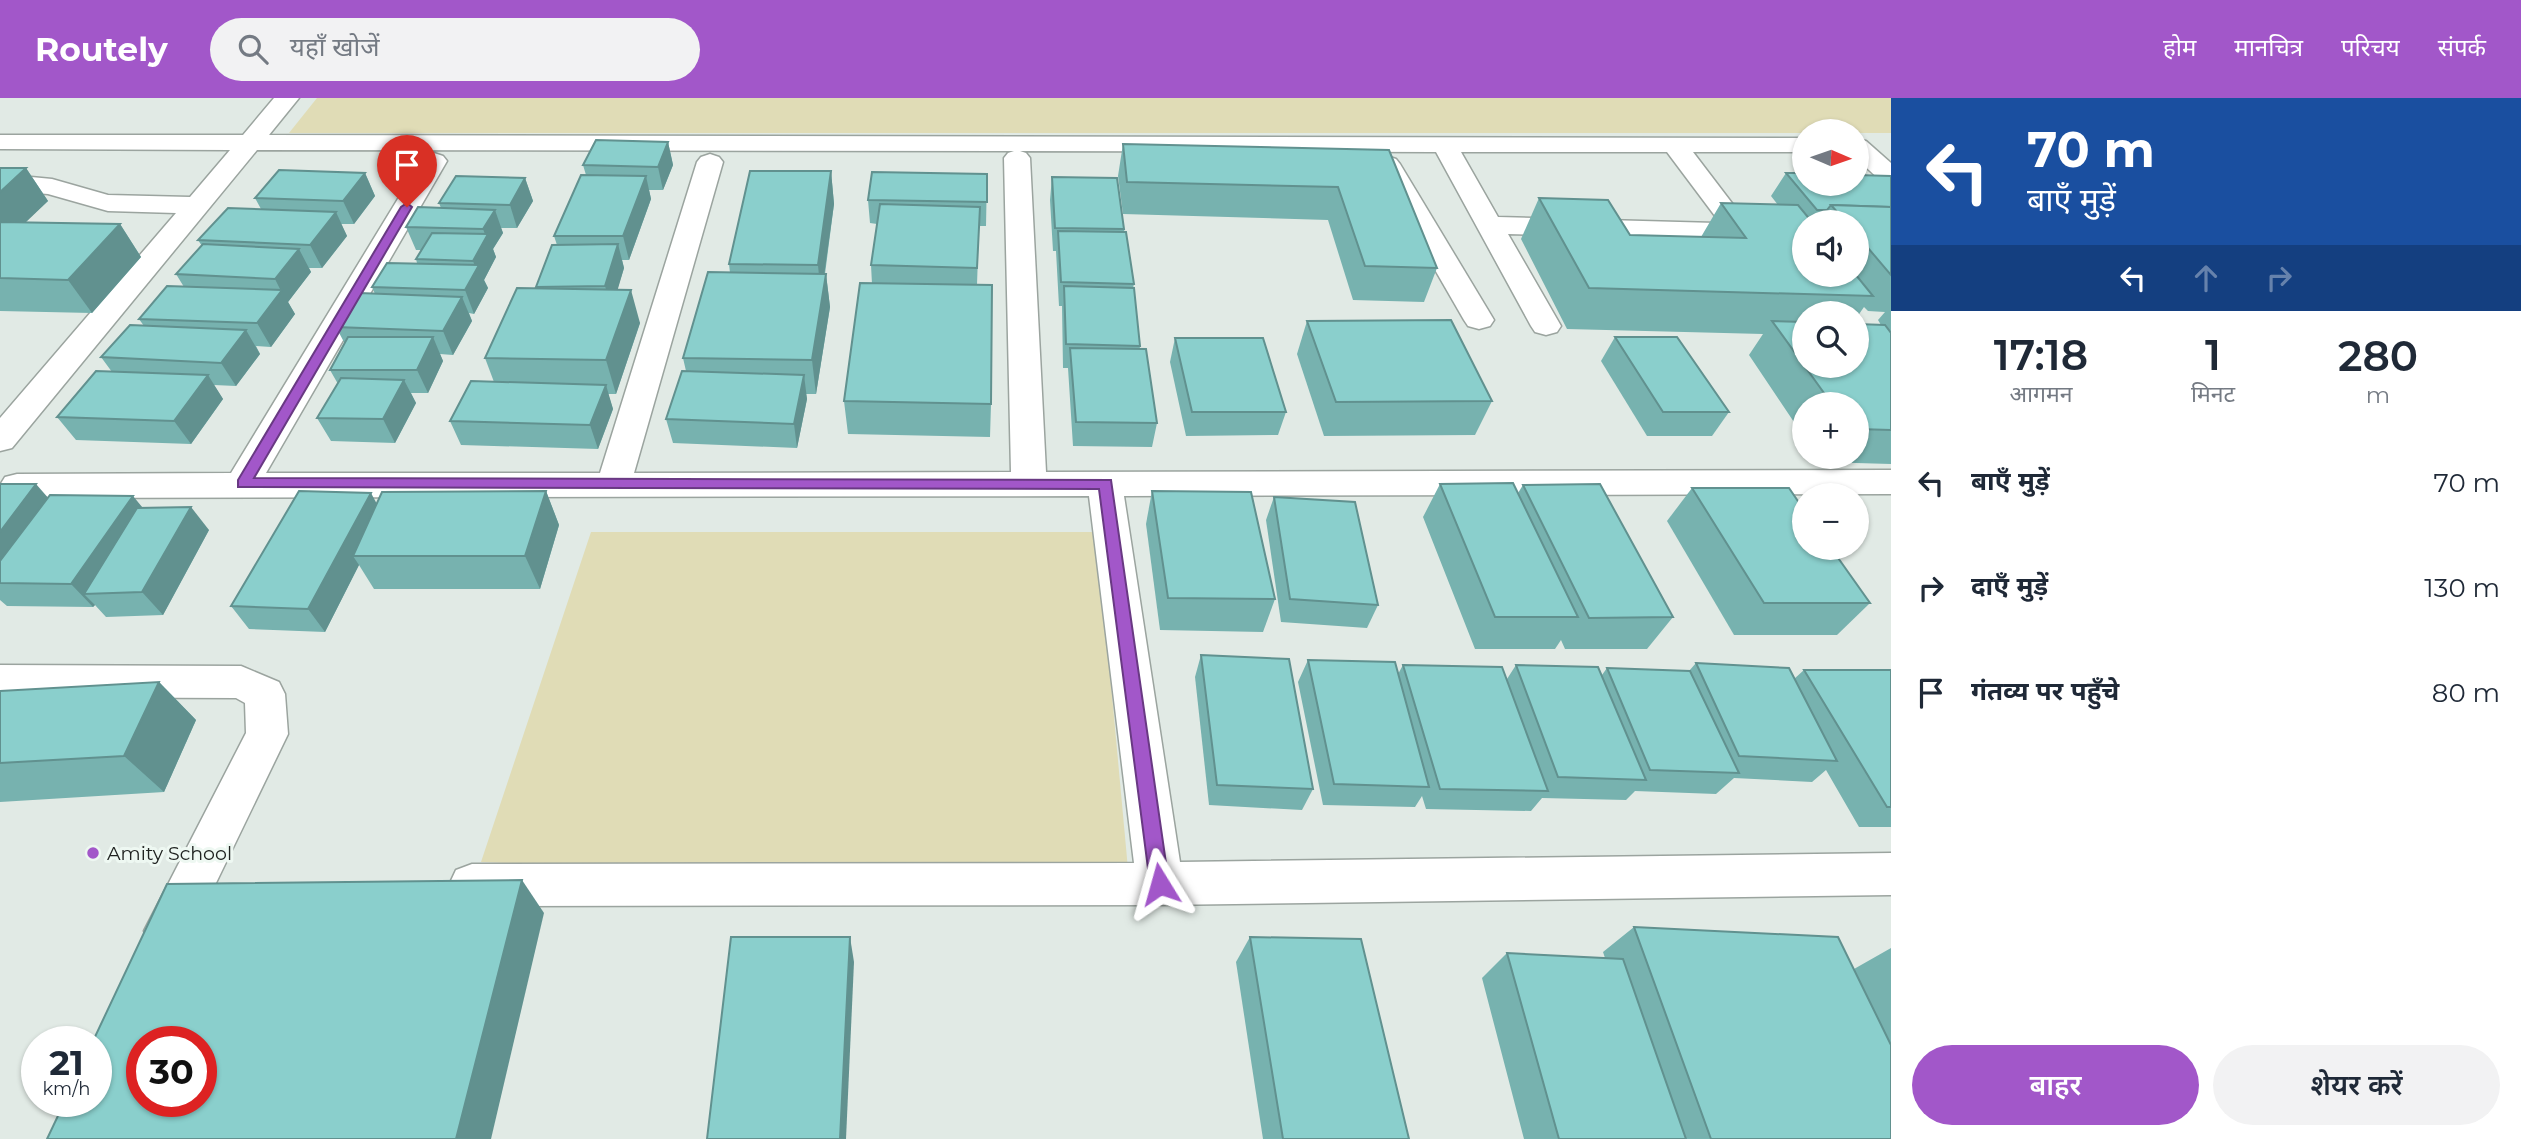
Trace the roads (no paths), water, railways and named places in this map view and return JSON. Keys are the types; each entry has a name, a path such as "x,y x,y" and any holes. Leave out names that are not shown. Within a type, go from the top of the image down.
{"street":[{"path":"0,440 287,98"},
{"path":"0,142 1792,145"},
{"path":"1376,144 1378,172 1479,320"},
{"path":"1444,144 1546,326"},
{"path":"1490,225 1715,232 1731,228 1728,215 1673,144"},
{"path":"1869,146 1891,146"},
{"path":"1869,157 1891,177"},
{"path":"1017,158 1029,484"},
{"path":"243,483 434,160"},
{"path":"613,485 710,162"},
{"path":"0,182 52,187 108,204 197,205"},
{"path":"17,485 1891,482"},
{"path":"1105,484 1160,884"},
{"path":"0,681 241,682 265,694 267,733 149,970"},
{"path":"437,885 1160,884 1891,874"}],"place":[{"name":"Amity School","path":"93,853"}]}
